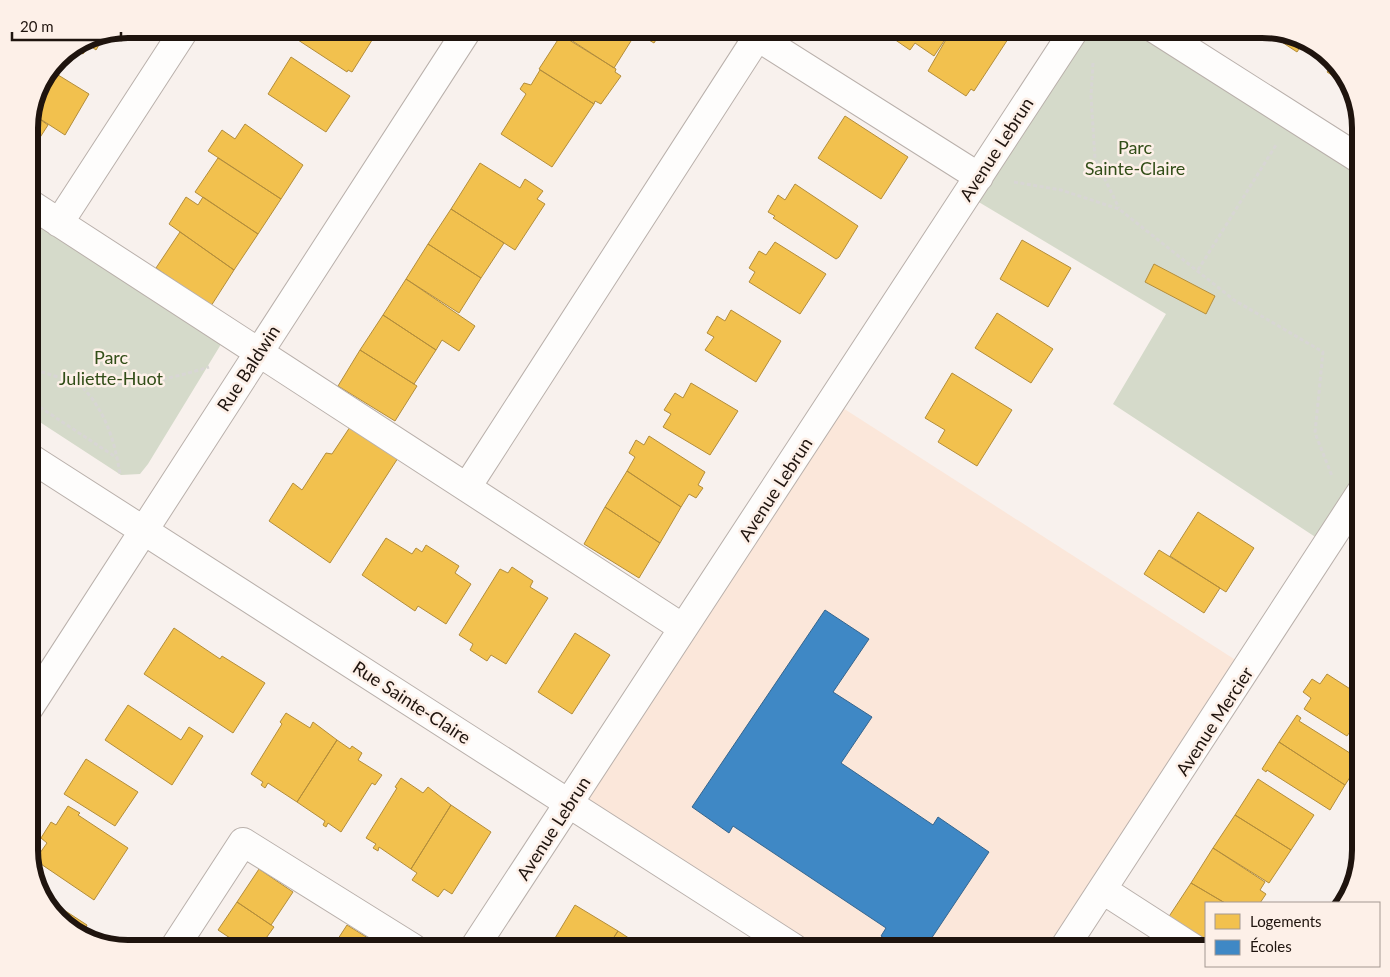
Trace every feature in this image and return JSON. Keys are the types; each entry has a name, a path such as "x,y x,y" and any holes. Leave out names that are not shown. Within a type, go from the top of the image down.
{"street":[{"path":"58,223 179,38"},
{"name":"Rue Baldwin","path":"38,692 135,524 258,352 462,38"},
{"path":"467,487 748,38"},
{"path":"759,38 979,177"},
{"name":"Avenue Lebrun","path":"479,940 1069,38"},
{"path":"1169,38 1352,154"},
{"path":"38,209 683,628"},
{"name":"Rue Sainte-Claire","path":"38,463 782,940"},
{"name":"Avenue Mercier","path":"1069,940 1352,505"},
{"path":"179,940 243,842 401,940"},
{"path":"1103,890 1181,940"}],"path":[{"path":"1093,59 1090,96 1095,159 1119,209"},
{"path":"1198,270 1293,117"},
{"path":"979,177 1061,190 1119,209 1234,300 1323,352 1315,433 1352,498"},
{"path":"38,370 77,383 110,386 152,383 258,352"},
{"path":"77,383 90,394 104,417 118,459 135,524"},
{"path":"38,406 118,459"}],"shaded area":[{"path":"832,401 1248,668 1069,940 782,940 569,804"}],"green space":[{"name":"Parc Sainte-Claire","path":"1069,38 1169,38 1352,154 1352,505 1326,544 1113,404 1166,314 967,195"},
{"name":"Parc Juliette-Huot","path":"38,222 223,341 148,464 140,474 121,475 38,421"}],"building: Logements":[{"path":"295,38 373,38 352,72 348,70 347,72"},
{"path":"559,38 566,38 616,69 615,72 621,76 601,104 595,101 594,104 539,69"},
{"path":"568,38 633,38 614,68"},
{"path":"645,38 657,38 654,43"},
{"path":"946,38 934,56 915,43 910,50 894,39"},
{"path":"947,38 1009,38 974,91 971,89 966,96 928,71"},
{"path":"1276,38 1301,46 1297,52"},
{"path":"101,42 96,50 90,46"},
{"path":"291,57 350,96 326,132 268,94"},
{"path":"1330,68 1337,79 1327,72"},
{"path":"540,70 594,104 552,167 501,134 526,94 520,89 524,83 531,85"},
{"path":"56,74 89,94 65,135 38,118 42,99"},
{"path":"845,116 908,157 881,199 818,158"},
{"path":"38,118 48,125 38,138"},
{"path":"245,124 303,165 281,199 208,151 222,130 235,139"},
{"path":"218,158 281,199 258,234 195,192"},
{"path":"480,163 520,188 525,179 543,191 537,199 545,204 515,250 451,209"},
{"path":"795,184 858,226 836,259 773,218 775,216 768,212 778,195 785,200"},
{"path":"186,197 198,205 203,197 258,234 234,270 169,224"},
{"path":"451,209 504,243 481,278 428,244"},
{"path":"180,232 234,270 211,306 156,268"},
{"path":"1022,240 1071,268 1048,307 1000,279"},
{"path":"775,242 826,274 800,314 749,282 755,272 749,268 759,251 766,255"},
{"path":"428,244 481,278 459,313 406,279"},
{"path":"1154,264 1215,296 1206,314 1145,282"},
{"path":"406,279 475,326 459,351 442,340 436,350 383,315"},
{"path":"731,310 781,341 756,382 705,350 714,337 707,333 717,316 725,321"},
{"path":"997,313 1053,349 1031,383 975,348"},
{"path":"383,315 436,350 414,384 360,350"},
{"path":"360,350 417,386 395,421 338,386"},
{"path":"952,373 1012,410 977,466 938,442 945,430 925,418"},
{"path":"691,383 738,411 710,455 663,427 671,414 664,410 675,393 683,398"},
{"path":"350,427 398,458 330,563 269,521 293,483 302,490 326,453 332,454"},
{"path":"649,436 705,472 698,485 703,488 696,498 689,494 681,507 627,471 635,457 629,453 636,440 644,445"},
{"path":"627,471 681,507 660,543 605,507"},
{"path":"605,507 660,543 639,578 584,544"},
{"path":"1198,512 1254,548 1226,592 1170,556"},
{"path":"386,538 412,554 416,548 422,552 426,545 459,566 455,573 471,584 446,624 418,606 415,611 362,575"},
{"path":"1159,550 1220,588 1204,613 1144,574"},
{"path":"512,567 533,581 530,587 548,598 506,664 491,655 487,661 470,650 473,644 459,635 500,569 508,573"},
{"path":"174,628 220,659 222,656 265,683 233,733 144,674"},
{"path":"575,633 610,655 572,714 538,692"},
{"path":"1327,674 1352,690 1352,735 1349,733 1347,736 1304,709 1311,698 1303,692 1312,679 1320,684"},
{"path":"128,705 181,740 189,727 203,736 172,785 105,740"},
{"path":"286,713 310,728 313,722 337,740 297,802 268,783 265,788 261,785 263,782 251,774 282,724 280,722"},
{"path":"1297,715 1301,718 1299,721 1352,754 1352,774 1345,785 1279,742"},
{"path":"337,740 350,749 352,746 362,753 358,760 382,775 375,785 372,783 341,832 328,823 326,827 323,825 325,821 297,802"},
{"path":"1279,742 1345,785 1330,810 1267,770 1266,772 1262,769"},
{"path":"86,759 138,792 115,826 64,794"},
{"path":"401,778 423,793 428,787 451,805 411,869 379,847 378,851 373,848 376,844 366,838 397,788 395,787"},
{"path":"1258,779 1314,815 1291,850 1235,815"},
{"path":"451,805 491,832 452,894 444,889 438,897 412,880 417,873 411,869"},
{"path":"68,806 80,813 78,815 128,848 94,900 38,862 38,856 47,843 41,838 51,822 56,825"},
{"path":"1235,815 1291,850 1269,883 1213,848"},
{"path":"1213,848 1265,882 1260,890 1266,894 1261,902 1223,902 1191,883"},
{"path":"259,869 293,892 271,925 237,902"},
{"path":"1191,883 1223,902 1205,902 1205,940 1201,940 1168,918"},
{"path":"237,902 274,927 265,940 233,940 218,930"},
{"path":"575,905 618,931 612,940 554,940"},
{"path":"58,906 87,925 86,929 73,921"},
{"path":"347,925 371,940 337,940"},
{"path":"618,931 632,940 612,940"}],"building: Écoles":[{"path":"825,610 869,639 833,692 872,717 841,763 933,825 938,817 989,852 930,940 887,940 881,936 886,928 733,826 729,833 692,807"}]}
